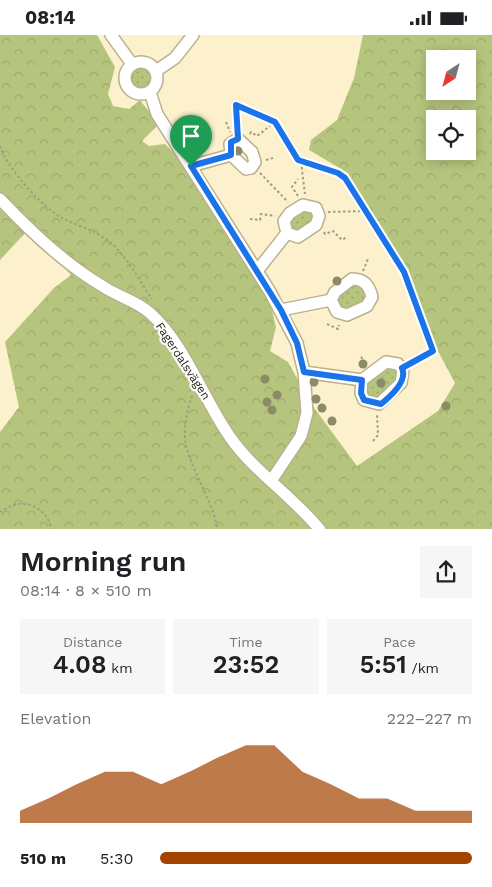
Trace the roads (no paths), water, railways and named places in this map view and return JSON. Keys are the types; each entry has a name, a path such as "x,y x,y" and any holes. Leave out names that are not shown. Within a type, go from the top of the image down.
{"street":[{"path":"110,35 132,64"},
{"path":"156,71 175,59 193,35"},
{"path":"146,62 156,71 157,83 150,92 140,95 127,87 126,72 132,64 146,62"},
{"path":"150,92 158,114 281,310 297,343 304,372 307,413 301,436 271,481"},
{"path":"240,141 256,158 254,166 246,169 231,155 231,142 240,141"},
{"path":"191,166 231,155"},
{"name":"Fagerdalsvägen","path":"0,199 40,238 84,273 103,287 150,312 159,322 199,382 230,437 320,529"},
{"path":"257,271 286,233 285,218 302,206 314,206 317,218 301,236 293,237 286,233"},
{"path":"281,310 331,300"},
{"path":"304,372 362,380 386,362 394,362 402,368 404,375 401,383 384,402 374,404 366,402 362,397 362,380"}]}
